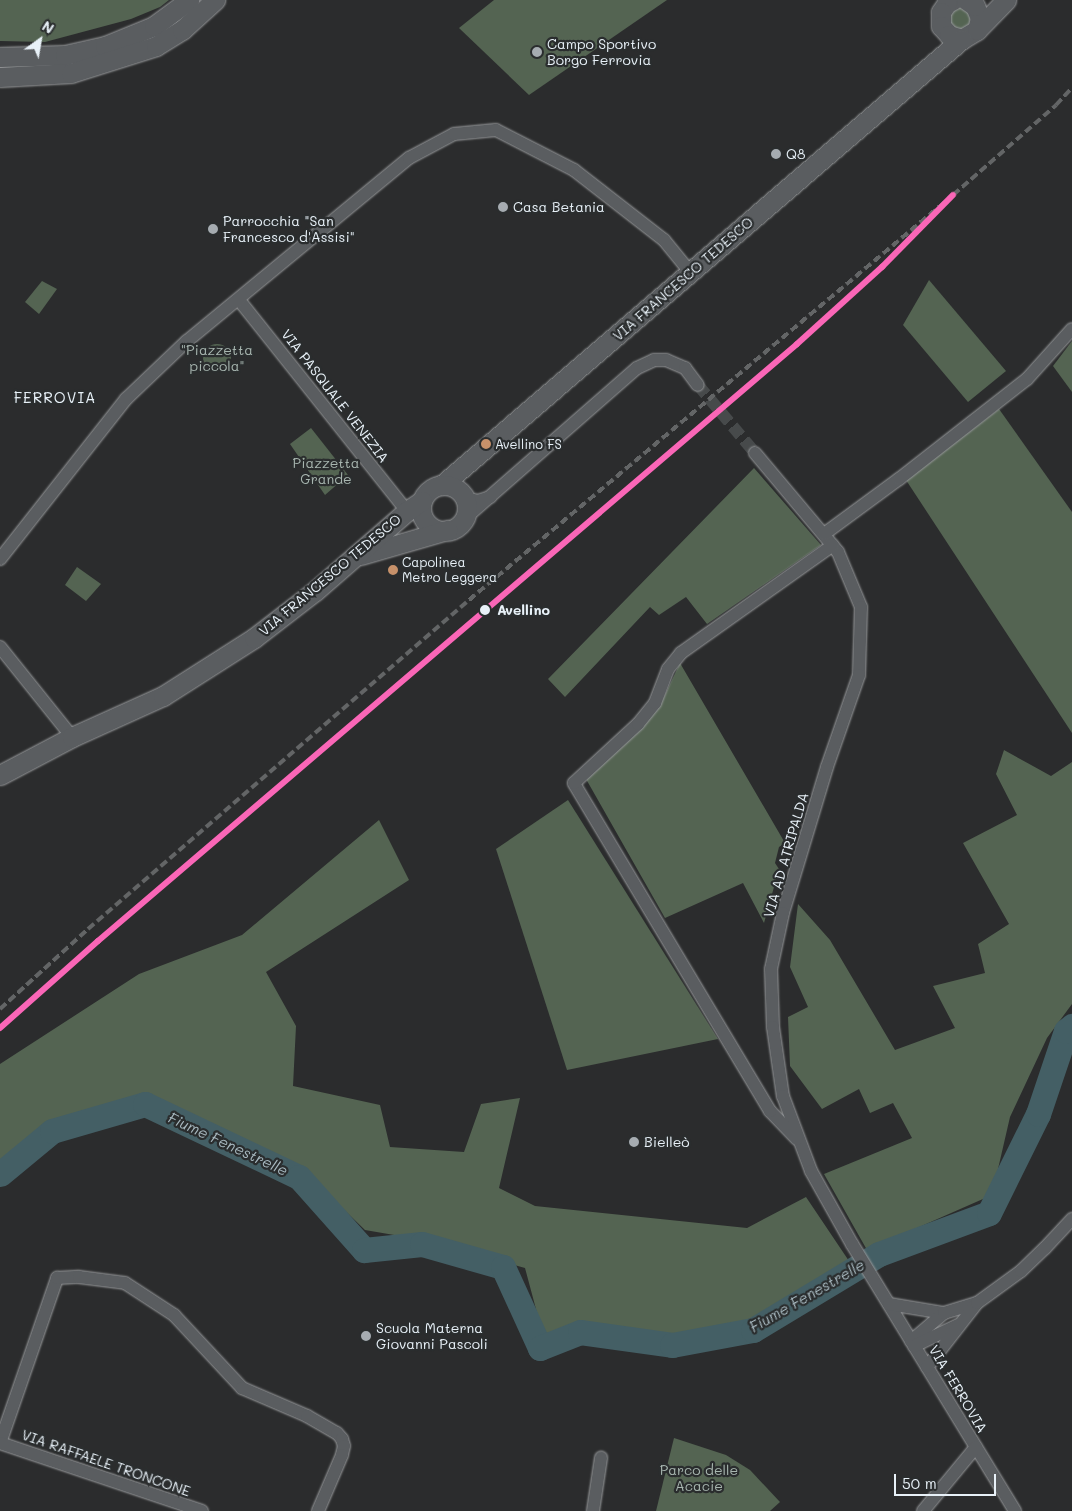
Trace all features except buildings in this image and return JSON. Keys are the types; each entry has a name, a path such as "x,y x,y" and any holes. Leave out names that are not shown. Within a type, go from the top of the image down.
{"street":[{"path":"0,57 65,55 105,46 154,26 189,0"},
{"path":"0,77 70,73 147,49 182,30 215,0"},
{"path":"932,0 948,35 969,35"},
{"name":"VIA FRANCESCO TEDESCO","path":"922,71 939,44 944,6 966,0 979,12 980,18 969,35"},
{"name":"VIA FRANCESCO TEDESCO","path":"455,491 466,465 922,71 969,35 1006,0"},
{"path":"0,559 126,400 187,341 409,158 454,134 496,130 574,170 664,240 690,272"},
{"name":"VIA PASQUALE VENEZIA","path":"239,300 365,458 414,506"},
{"path":"824,534 899,479 1027,379 1072,329"},
{"path":"352,558 456,526 637,368 654,360 666,360 685,368 698,385"},
{"name":"VIA AD ATRIPALDA","path":"756,452 838,552 861,607 859,675 827,767 786,904 770,969 772,1027 783,1096 812,1171 876,1283"},
{"path":"455,491 466,514 456,526 433,528 414,506 429,490 455,491 478,501 492,496"},
{"name":"VIA FRANCESCO TEDESCO","path":"0,776 72,738 162,696 254,638 315,591 414,506"},
{"path":"800,1142 770,1111 574,783 644,717 655,703 668,668 681,653 833,545"},
{"path":"0,646 72,738"},
{"path":"927,1367 978,1303 1021,1271 1072,1219"},
{"path":"0,1443 57,1278 79,1277 125,1283 174,1315 242,1388 307,1416 337,1433 342,1439 344,1446 318,1511"},
{"name":"VIA FERROVIA","path":"876,1283 1016,1511"},
{"path":"889,1304 944,1312 978,1303"},
{"path":"913,1343 944,1312"},
{"path":"913,1343 940,1335 964,1321"},
{"name":"VIA RAFFAELE TRONCONE","path":"0,1443 202,1511"},
{"path":"923,1511 976,1447"},
{"path":"593,1511 601,1458"}],"green space":[{"path":"0,0 169,0 160,7 131,19 45,42 0,41"},
{"name":"Campo Sportivo Borgo Ferrovia","path":"494,0 667,0 529,95 459,28"},
{"path":"960,8 968,11 971,19 968,27 960,30 952,27 949,19 952,11"},
{"path":"929,280 1006,371 968,402 903,325"},
{"path":"42,281 57,289 39,314 25,302"},
{"path":"1072,341 1072,392 1053,366"},
{"name":"\"Piazzetta piccola\"","path":"217,344 227,348 231,358 227,368 217,372 207,368 203,358 207,348"},
{"path":"999,409 1072,512 1072,733 906,480"},
{"name":"Piazzetta Grande","path":"311,428 348,475 325,495 290,444"},
{"path":"754,468 821,545 707,624 686,597 659,615 650,607 565,697 548,679"},
{"path":"77,567 101,584 86,601 65,585"},
{"path":"680,663 785,843 779,847 775,863 779,869 764,923 743,883 665,918 586,779 661,703"},
{"path":"1004,750 1051,776 1072,762 1072,1004 1047,1038 1010,1117 992,1195 867,1250 824,1174 912,1138 893,1103 870,1113 859,1089 822,1109 790,1066 788,1017 808,1007 790,967 798,904 830,940 895,1050 955,1028 933,986 985,973 978,944 1009,924 963,843 1017,815 996,774"},
{"path":"568,800 718,1039 567,1070 496,849"},
{"path":"379,820 409,880 266,972 296,1026 293,1086 380,1105 390,1147 464,1152 481,1104 520,1098 499,1188 535,1206 747,1228 806,1197 851,1264 752,1324 676,1341 581,1327 544,1339 525,1268 429,1241 365,1230 305,1172 148,1102 55,1127 0,1170 0,1064 139,974 242,935"},
{"name":"Parco delle Acacie","path":"674,1438 726,1455 750,1470 780,1502 770,1511 656,1511"}],"waterway":[{"name":"Fiume Fenestrelle","path":"0,1174 52,1131 145,1104 299,1177 364,1250 422,1244 503,1267 540,1348 580,1332 672,1345 753,1330 879,1254 989,1213 1038,1114 1066,1031 1072,1026"}],"tunnel":[{"path":"698,385 755,453"}],"railway":[{"path":"0,1009 88,929 469,600 953,195 1056,105 1072,88"}],"transit line":[{"path":"0,1028 98,941 797,344 882,267 953,195"}],"place":[{"name":"Campo Sportivo Borgo Ferrovia","path":"537,52"},
{"name":"Q8","path":"776,154"},
{"name":"Casa Betania","path":"503,207"},
{"name":"Parrocchia \"San Francesco d'Assisi\"","path":"213,229"},
{"name":"Avellino FS","path":"486,444"},
{"name":"Capolinea Metro Leggera","path":"393,570"},
{"name":"Avellino","path":"485,610"},
{"name":"Bielleò","path":"634,1142"},
{"name":"Scuola Materna Giovanni Pascoli","path":"366,1336"}],"district":[{"name":"FERROVIA","path":"55,398"}]}
